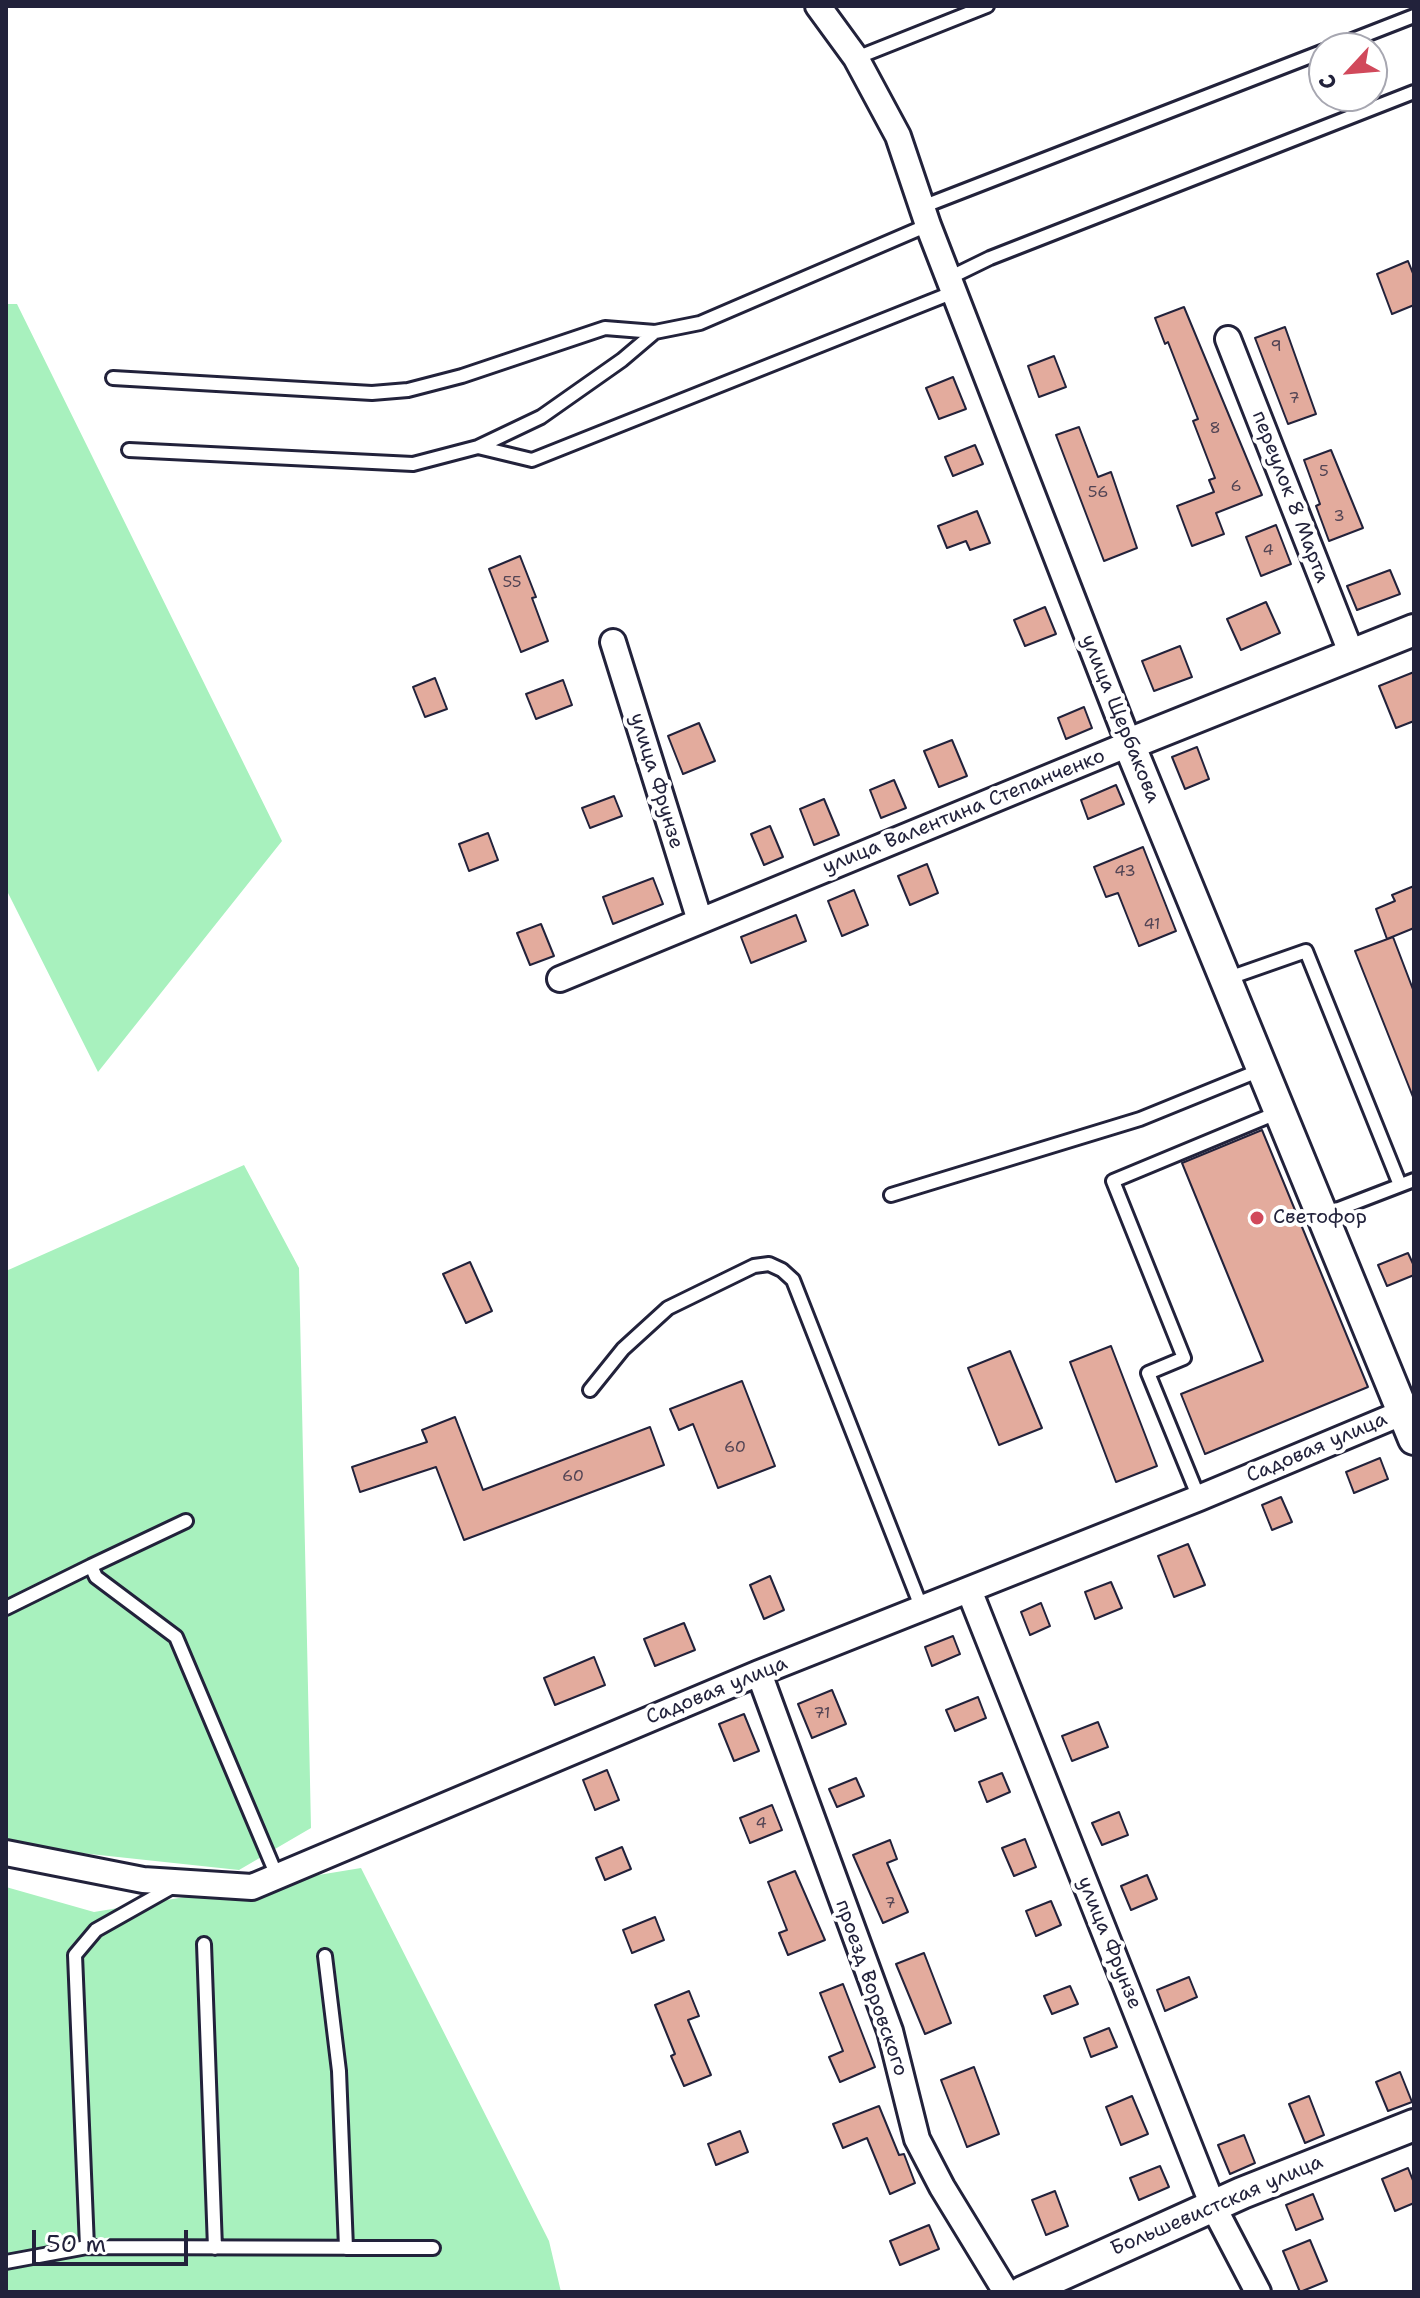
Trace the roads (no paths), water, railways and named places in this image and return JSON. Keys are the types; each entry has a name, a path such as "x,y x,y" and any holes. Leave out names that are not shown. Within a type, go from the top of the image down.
{"street":[{"name":"улица Щербакова","path":"818,6 856,58 898,136 925,216 1129,744 1323,1215 1411,1419"},
{"name":"переулок 8 Марта","path":"1228,339 1352,655"},
{"name":"улица Валентина Степанченко","path":"560,979 1414,630"},
{"name":"улица Фрунзе","path":"613,642 700,921"},
{"name":"Садовая улица","path":"6,1853 143,1880 252,1887 759,1673 1199,1498 1411,1419"},
{"name":"улица Фрунзе","path":"969,1590 1213,2206 1258,2292"},
{"name":"проезд Воровского","path":"759,1673 890,2031 917,2139 942,2187 1006,2292"},
{"name":"Большевистская улица","path":"1023,2292 1213,2206 1414,2125"}],"lane":[{"path":"856,58 987,6"},
{"path":"1373,32 1414,16"},
{"path":"113,378 372,393 408,390 462,376 605,328 655,332 700,323 925,216 1308,58"},
{"path":"478,447 532,460 952,285 990,258 1414,92"},
{"path":"129,450 413,464 478,447 541,417 622,360 655,332"},
{"path":"1226,979 1306,951 1400,1185"},
{"path":"891,1195 1140,1119 1263,1069"},
{"path":"1199,1498 1148,1373 1184,1358 1113,1181 1280,1111"},
{"path":"1323,1215 1414,1180"},
{"path":"590,1390 623,1349 668,1308 754,1266 769,1264 782,1270 793,1280 922,1609"},
{"path":"6,1608 186,1521"},
{"path":"91,1566 96,1577 176,1637 277,1876"},
{"path":"87,2247 75,1955 96,1930 180,1882"},
{"path":"204,1944 215,2248"},
{"path":"325,1956 339,2071 346,2248"},
{"path":"6,2262 87,2247 433,2248"}],"place":[{"name":"Светофор","path":"1257,1218"}]}
